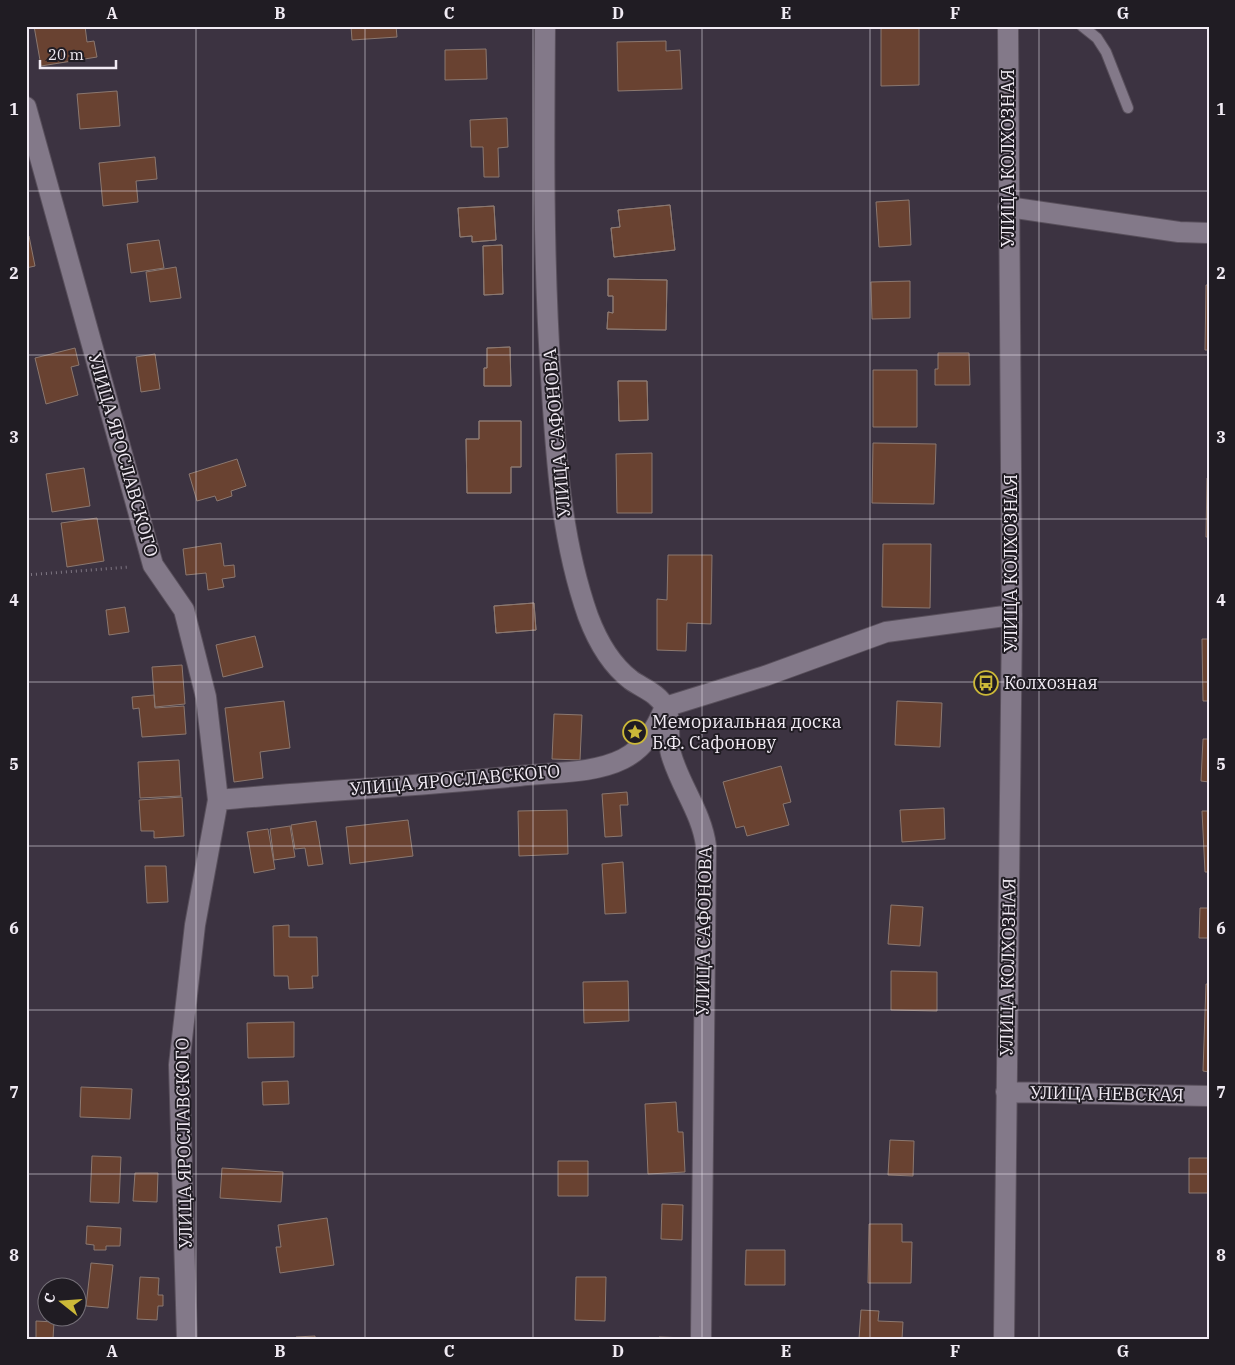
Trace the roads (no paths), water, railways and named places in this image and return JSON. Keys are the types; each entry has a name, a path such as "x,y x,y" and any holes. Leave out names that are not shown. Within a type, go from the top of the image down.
{"street":[{"name":"УЛИЦА САФОНОВА","path":"545,26 544,161 547,318 556,459 565,526 585,607 597,638 611,660 630,679 652,692 665,707 671,753 695,807 706,846 701,1339"},
{"name":"УЛИЦА КОЛХОЗНАЯ","path":"1004,1339 1012,615 1008,26"},
{"name":"УЛИЦА ЯРОСЛАВСКОГО","path":"26,107 153,565 184,610 206,697 218,800 195,925 179,1065 187,1339"},
{"path":"1008,207 1179,232 1209,233"},
{"path":"665,707 765,676 886,632 1012,615"},
{"name":"УЛИЦА ЯРОСЛАВСКОГО","path":"218,800 471,780 591,768 617,762 629,755 656,730 665,707"},
{"name":"УЛИЦА НЕВСКАЯ","path":"1006,1092 1209,1096"}],"lane":[{"path":"1082,26 1097,38 1106,52 1128,108"}],"place":[{"name":"Колхозная","path":"986,683"},
{"name":"Мемориальная доска Б.Ф. Сафонову","path":"635,732"}]}
